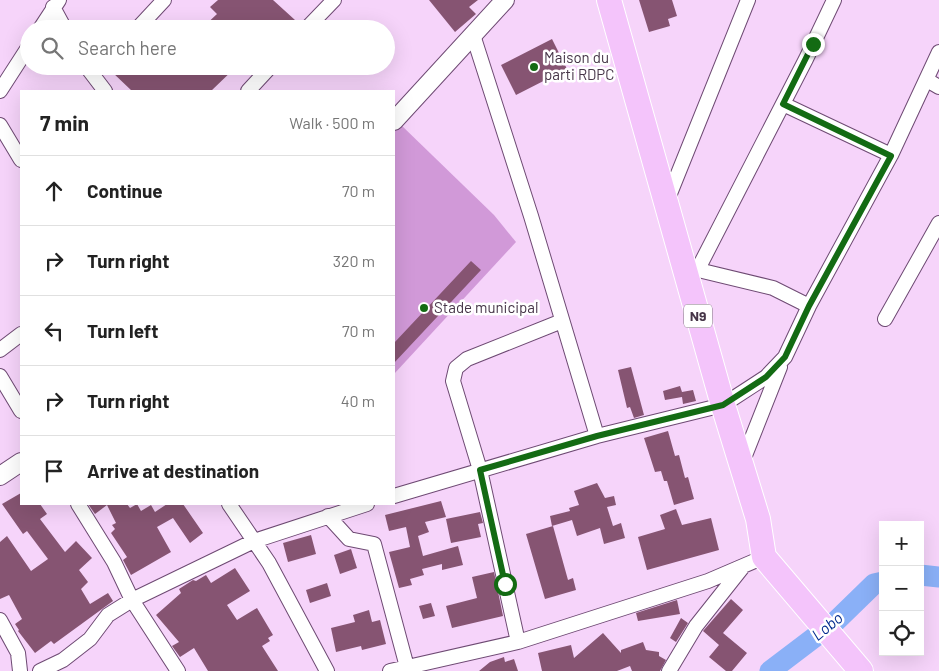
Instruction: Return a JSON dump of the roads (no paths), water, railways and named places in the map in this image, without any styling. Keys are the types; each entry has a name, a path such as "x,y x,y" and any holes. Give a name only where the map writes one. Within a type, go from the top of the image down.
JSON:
{"highway":[{"name":"N9","path":"609,0 666,202 691,268 723,405 758,520 764,557"},
{"path":"764,557 861,671"}],"street":[{"path":"145,20 164,0"},
{"path":"315,20 334,0"},
{"path":"395,120 505,0"},
{"path":"666,202 748,0"},
{"path":"809,306 773,288 691,268 783,104 834,0"},
{"path":"46,20 56,4"},
{"path":"56,4 62,20"},
{"path":"473,35 532,216 597,436"},
{"path":"740,466 769,392 809,306 933,83 939,52"},
{"path":"0,91 20,60"},
{"path":"96,75 104,90"},
{"path":"249,90 263,75"},
{"path":"783,104 891,156"},
{"path":"0,125 20,158"},
{"path":"885,318 939,223"},
{"path":"518,642 480,470 453,381 456,368 467,359 562,321"},
{"path":"0,350 20,335"},
{"path":"395,496 597,436 723,405 766,377 785,357"},
{"path":"0,376 20,409"},
{"path":"0,476 20,463"},
{"path":"79,505 114,562 132,600 178,671"},
{"path":"231,505 269,563 327,671"},
{"path":"40,671 63,660 90,639 108,615 132,600 254,540 364,505"},
{"path":"328,516 349,539 374,544 407,667"},
{"path":"390,671 518,642 700,584 742,568 764,557"},
{"path":"669,671 696,626 742,568"},
{"path":"0,620 18,653 20,671"}],"waterway":[{"name":"Lobo","path":"924,575 939,577"},
{"name":"Lobo","path":"770,671 836,621 874,584 879,583"}],"place":[{"name":"Maison du parti RDPC","path":"534,67"},
{"name":"Stade municipal","path":"424,308"}]}
